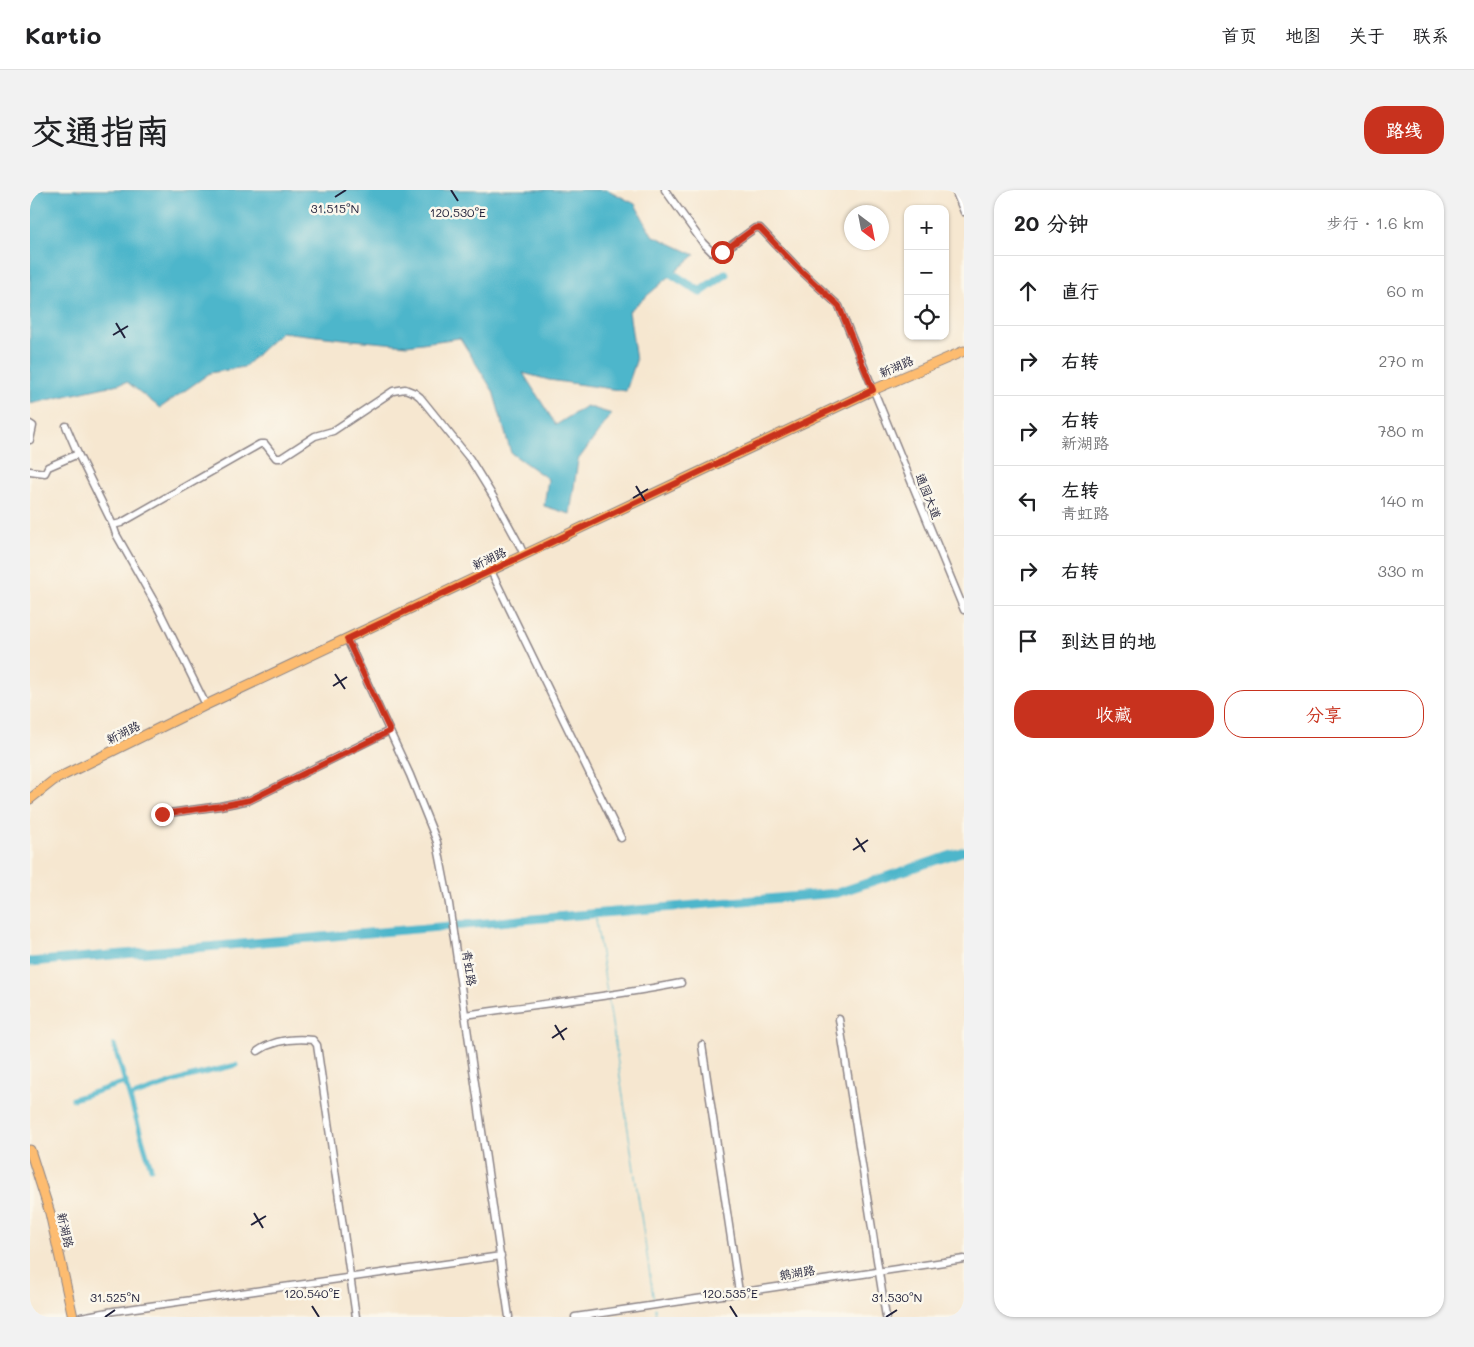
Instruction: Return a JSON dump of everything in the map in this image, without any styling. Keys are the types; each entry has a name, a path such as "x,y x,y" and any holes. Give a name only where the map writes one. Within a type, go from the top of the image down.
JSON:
{"main road":[{"name":"新湖路","path":"30,799 54,780 206,705 873,390 964,351"},
{"name":"新湖路","path":"30,1150 50,1212 73,1317"}],"street":[{"name":"通园大道","path":"665,190 703,243 712,252 722,252 755,228 760,228 797,267 839,306 964,610"},
{"path":"955,190 964,212"},
{"path":"113,525 121,523 260,444 265,444 276,458 280,458 315,436 333,431 393,391 406,389 415,393 420,398 470,459 494,498 524,555"},
{"path":"30,424 33,426 30,440"},
{"path":"66,426 121,542 159,610 206,705"},
{"path":"30,471 45,472 48,467 78,454"},
{"path":"491,571 621,838"},
{"name":"青虹路","path":"347,639 410,775 437,842 450,908 509,1317"},
{"path":"162,814 250,800 390,731"},
{"path":"465,1015 681,984"},
{"path":"838,1019 886,1317"},
{"path":"258,1050 268,1044 284,1040 313,1040 317,1045 356,1317"},
{"path":"702,1045 739,1292"},
{"path":"80,1317 500,1256"},
{"name":"鹅湖路","path":"575,1317 964,1259"}],"water":[{"path":"30,190 608,190 635,204 652,235 695,255 629,311 636,361 626,391 549,380 523,373 556,425 586,406 612,414 578,460 570,514 544,506 548,479 511,453 493,391 460,338 407,345 281,332 244,367 210,373 160,408 127,382 30,404"}],"waterway":[{"path":"663,268 700,292 725,274"},
{"path":"30,962 837,893 964,851"},
{"path":"595,914 607,993"},
{"path":"608,997 654,1302"},
{"path":"114,1045 151,1168"},
{"path":"130,1097 188,1077 236,1065"},
{"path":"73,1099 126,1082"},
{"path":"655,1308 656,1317"}],"route":[{"path":"162,814 250,800 390,731 347,639 873,390 839,306 797,267 760,228 755,228 722,252"}]}
